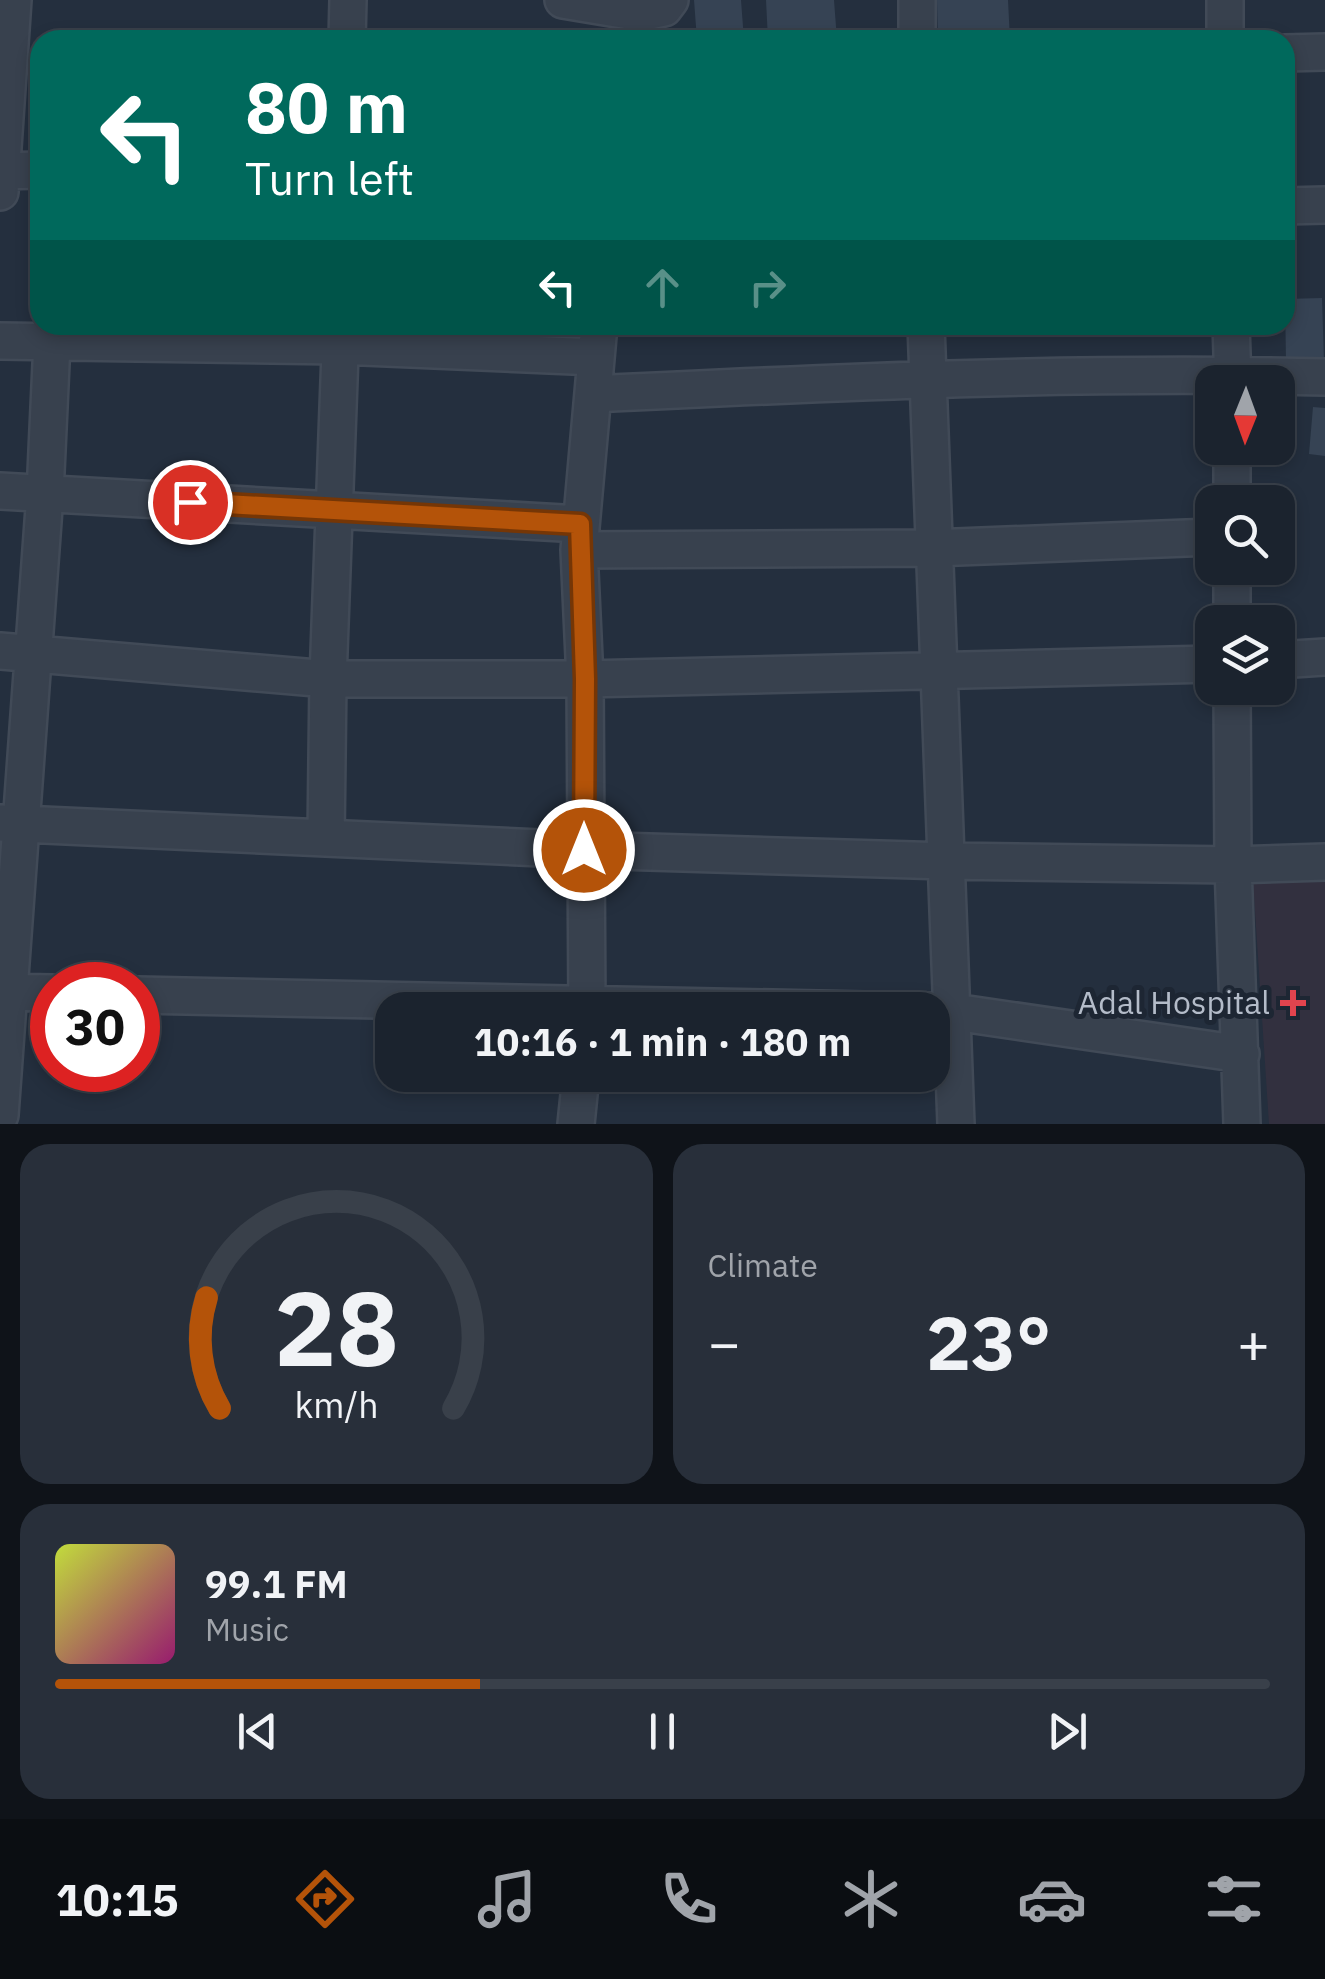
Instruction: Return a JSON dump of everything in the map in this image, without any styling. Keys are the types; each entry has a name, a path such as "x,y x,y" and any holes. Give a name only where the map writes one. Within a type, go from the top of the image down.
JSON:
{"street":[{"path":"0,192 16,81 13,0"},
{"path":"347,30 348,0"},
{"path":"563,0 649,18"},
{"path":"917,0 917,30"},
{"path":"1225,0 1225,30"},
{"path":"1295,53 1325,52"},
{"path":"0,171 30,170"},
{"path":"1295,206 1325,206"},
{"path":"926,335 947,861 944,992"},
{"path":"1231,335 1233,365"},
{"path":"326,838 341,336"},
{"path":"0,342 341,336 598,341 579,537 585,679 588,992"},
{"path":"0,1114 16,653 45,494 52,342"},
{"path":"1295,377 1325,377"},
{"path":"594,394 927,378 1195,378"},
{"path":"0,491 334,510 579,537 932,548 1195,538"},
{"path":"16,653 328,679 585,679 1195,664"},
{"path":"1295,659 1325,657"},
{"path":"1232,705 1242,1124"},
{"path":"11,824 584,850 947,861 1234,865 1325,862"},
{"path":"4,992 30,993"},
{"path":"160,996 375,1002"},
{"path":"950,1012 1241,1054"},
{"path":"950,1072 956,1124"},
{"path":"576,1124 579,1092"}],"shaded area":[{"name":"Adal Hospital","path":"1325,879 1325,1124 1269,1124 1253,881"}],"building":[{"path":"694,0 741,0 743,30 696,30"},
{"path":"766,0 834,0 836,30 768,30"},
{"path":"937,0 1008,0 1010,30 938,30"},
{"path":"1322,298 1324,361 1286,362 1286,335 1295,335 1295,299"},
{"path":"1313,407 1325,408 1325,456 1309,454"}],"place":[{"name":"Adal Hospital","path":"1293,1003"}],"route":[{"path":"190,502 580,524 585,679 584,850"}]}
